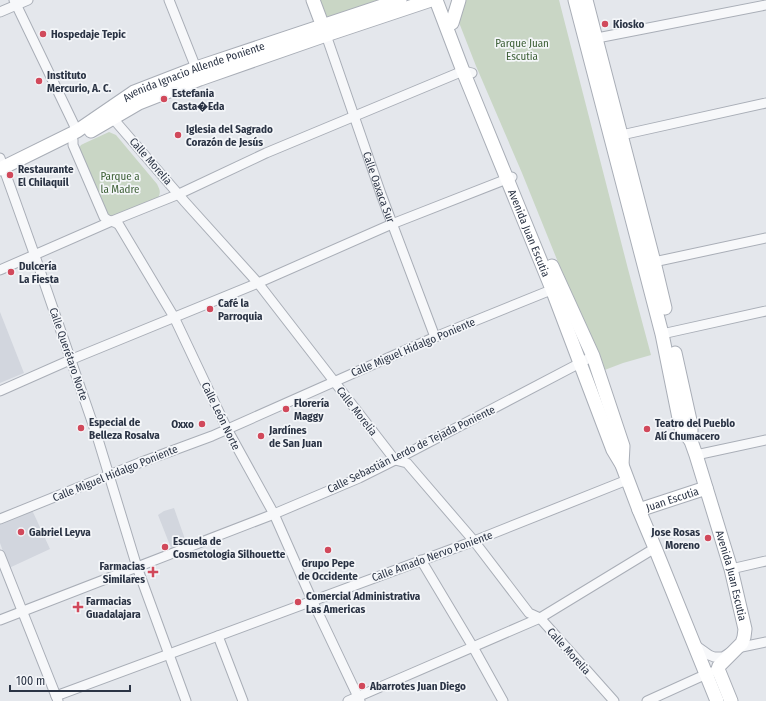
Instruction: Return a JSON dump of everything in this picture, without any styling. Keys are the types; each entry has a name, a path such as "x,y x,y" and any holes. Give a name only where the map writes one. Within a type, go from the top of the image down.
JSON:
{"main road":[{"name":"Calle Oaxaca Sur","path":"313,0 324,30"},
{"name":"Avenida Ignacio Allende Poniente","path":"1,165 75,136 110,114 198,74 324,30 400,0"},
{"name":"Avenida Ignacio Allende Poniente","path":"324,30 440,0"},
{"name":"Avenida Juan Escutia","path":"440,0 452,23 468,72"},
{"name":"Avenida Juan Escutia","path":"440,0 510,178 557,288 593,356 623,446 622,465"},
{"path":"452,23 459,0"},
{"name":"Avenida Juan Escutia","path":"575,0 591,39"},
{"name":"Avenida Juan Escutia","path":"586,0 591,39 666,333 681,428 691,441 696,456 731,569 745,629 742,643 712,672"},
{"name":"Avenida Juan Escutia","path":"557,288 580,363 613,450 622,465 694,644 731,701"},
{"name":"Juan Escutia","path":"639,510 706,488"},
{"name":"Avenida Juan Escutia","path":"712,672 717,701"}],"street":[{"path":"0,12 15,3 28,0"},
{"path":"169,0 198,74"},
{"name":"Calle León Norte","path":"15,3 75,136 73,145 104,217 119,225 174,317 227,429 274,514 312,600 359,699"},
{"path":"591,39 766,5"},
{"name":"Calle Oaxaca Sur","path":"324,30 381,194 435,337"},
{"path":"0,270 35,256 112,221 179,194 266,153 354,116 468,72"},
{"path":"616,136 766,103"},
{"name":"Calle Morelia","path":"110,114 258,283 395,460 407,463 474,541 529,613 540,618 614,701"},
{"name":"Calle Querétaro Norte","path":"1,165 35,256 97,436 138,567 186,701"},
{"path":"0,391 70,360 258,283 392,224 510,178"},
{"path":"649,263 766,238"},
{"name":"Calle Miguel Hidalgo Poniente","path":"0,519 173,449 212,436 435,337 557,288"},
{"path":"666,333 766,311"},
{"name":"Calle Sebastián Lerdo de Tejada Poniente","path":"0,620 274,514 359,478 593,356"},
{"path":"696,456 766,440"},
{"name":"Calle Amado Nervo Poniente","path":"57,698 312,600 474,541 627,480"},
{"path":"348,701 359,699 472,647 540,618 655,548"},
{"path":"0,555 57,698"},
{"path":"421,560 503,701"},
{"path":"731,569 766,561"},
{"path":"218,636 242,701"},
{"path":"694,644 709,655 714,657 723,657 737,648 766,642"},
{"path":"647,701 712,672"}],"shaded area":[{"path":"0,312 24,373 0,383"},
{"path":"174,508 186,542 171,548 158,515 164,511"},
{"name":"Gabriel Leyva","path":"32,510 50,549 9,568 0,543 0,524"}],"green space":[{"path":"317,0 388,0 324,21"},
{"name":"Parque Juan Escutia","path":"467,0 559,0 651,355 602,371 458,20 463,2"},
{"name":"Parque a la Madre","path":"109,132 116,135 157,184 160,193 158,198 115,216 107,217 79,148 81,145"}],"place":[{"name":"Kiosko","path":"605,24"},
{"name":"Hospedaje Tepic","path":"43,34"},
{"name":"Instituto Mercurio, A. C.","path":"39,81"},
{"name":"Estefania Casta�Eda","path":"164,99"},
{"name":"Iglesia del Sagrado Corazón de Jesús","path":"178,135"},
{"name":"Restaurante El Chilaquil","path":"10,175"},
{"name":"Dulcería La Fiesta","path":"11,272"},
{"name":"Café la Parroquia","path":"210,309"},
{"name":"Florería Maggy","path":"286,409"},
{"name":"Oxxo","path":"202,424"},
{"name":"Especial de Belleza Rosalva","path":"81,428"},
{"name":"Teatro del Pueblo Alí Chumacero","path":"647,429"},
{"name":"Jardínes de San Juan","path":"261,436"},
{"name":"Gabriel Leyva","path":"21,532"},
{"name":"Jose Rosas Moreno","path":"708,538"},
{"name":"Escuela de Cosmetologia Silhouette","path":"165,547"},
{"name":"Grupo Pepe de Occidente","path":"328,550"},
{"name":"Farmacias Similares","path":"153,572"},
{"name":"Comercial Administrativa Las Americas","path":"298,602"},
{"name":"Farmacias Guadalajara","path":"78,607"},
{"name":"Abarrotes Juan Diego","path":"362,686"}]}
